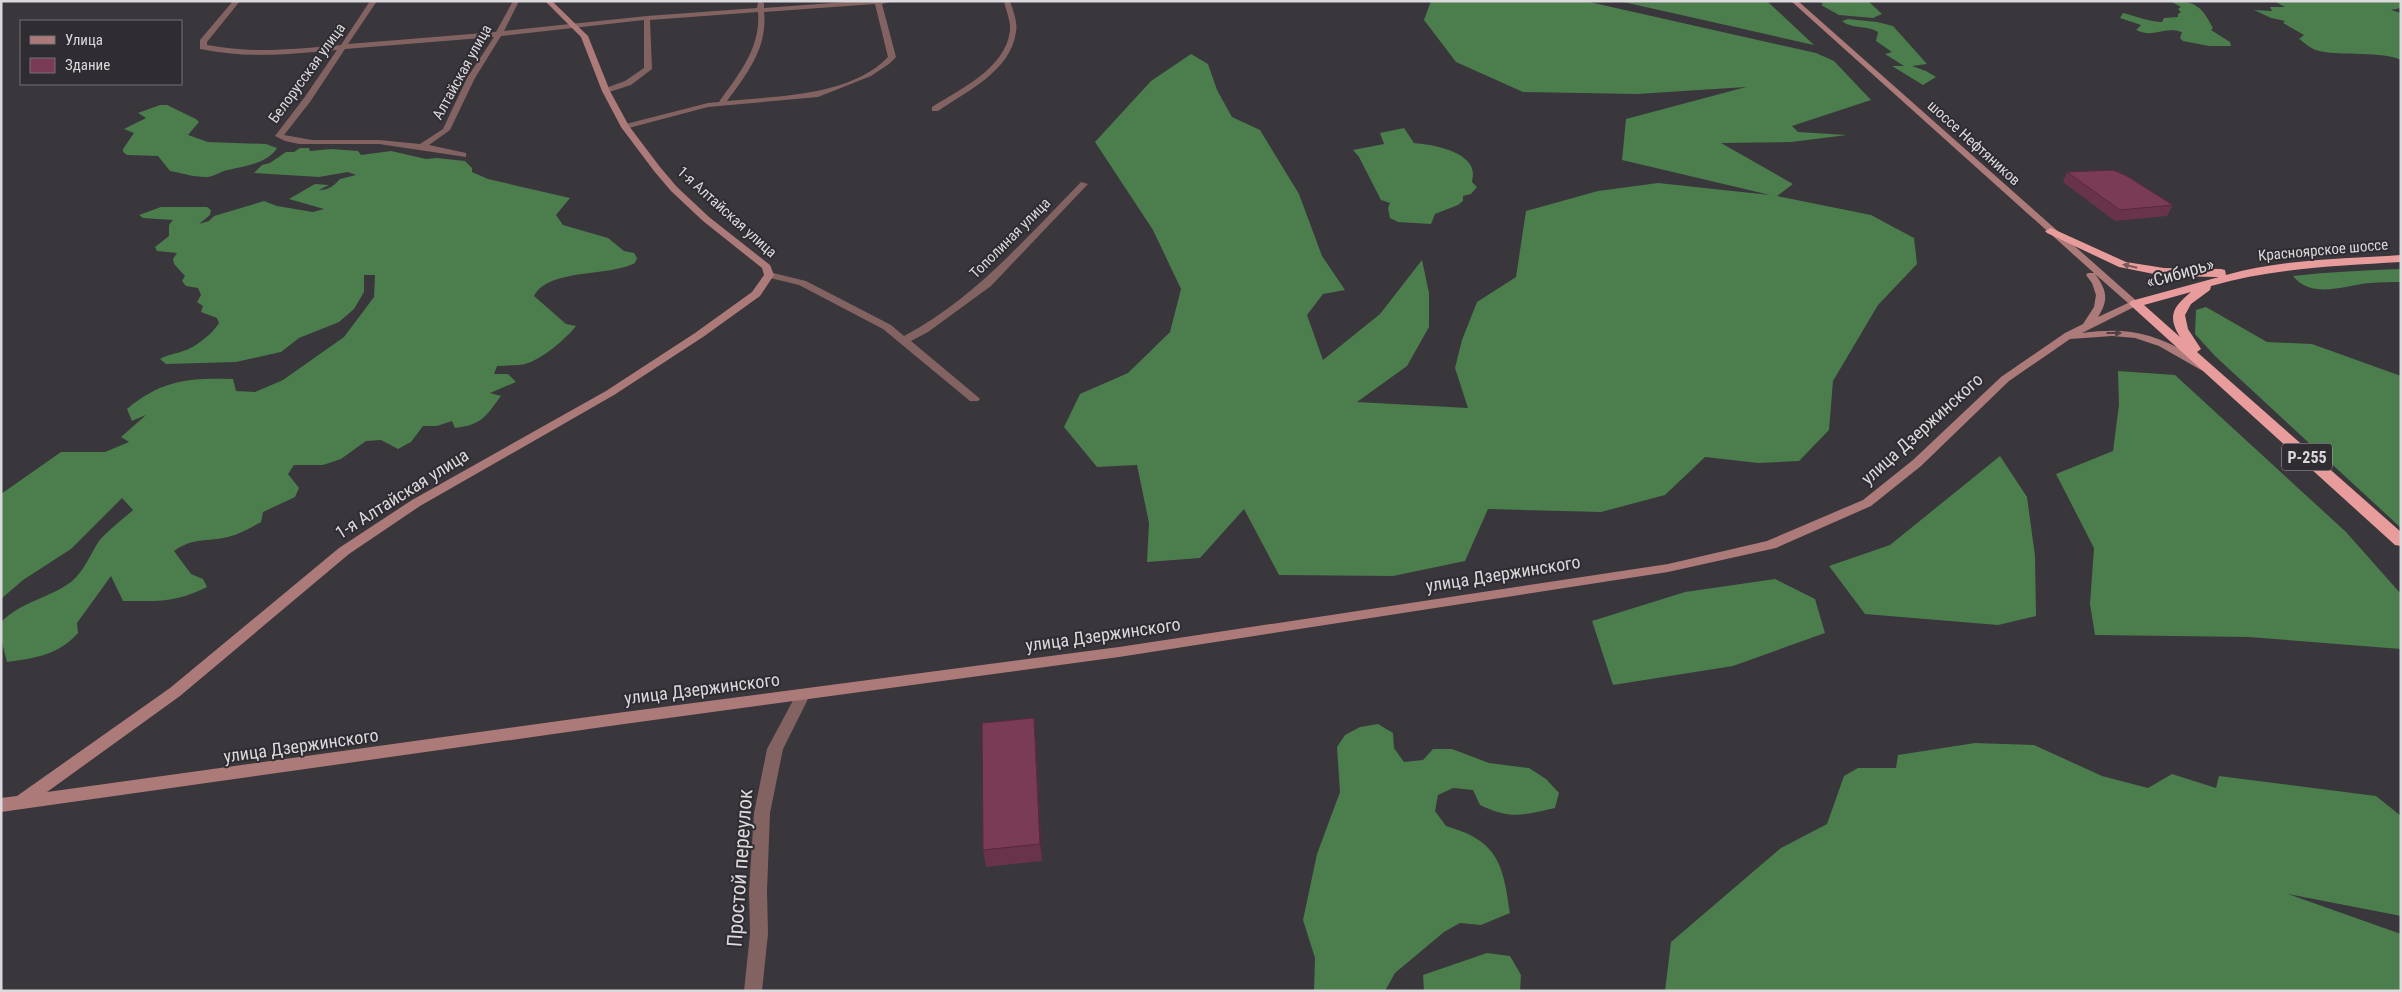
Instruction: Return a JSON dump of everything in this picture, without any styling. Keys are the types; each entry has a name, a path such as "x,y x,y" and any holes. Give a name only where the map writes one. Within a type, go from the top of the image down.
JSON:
{"highway":[{"path":"2051,231 2105,258 2143,269 2186,274 2248,272"},
{"name":"Красноярское шоссе","path":"2248,272 2300,265 2401,258"},
{"name":"«Сибирь»","path":"2135,304 2248,272"},
{"path":"2212,372 2186,339 2177,318 2184,304 2216,280"},
{"name":"«Сибирь»","path":"2135,304 2212,372"},
{"name":"Р-255","path":"2212,372 2401,541"}],"main road":[{"name":"1-я Алтайская улица","path":"21,803 175,692 331,562 374,530 432,494 610,393 756,294 768,275 767,268 762,262 706,219 674,189 625,126 606,91 588,42 548,1"},
{"name":"шоссе Нефтяников","path":"1794,1 2065,244 2135,304"},
{"path":"2065,244 2101,287 2103,297 2087,327"},
{"name":"улица Дзержинского","path":"1,805 1119,652 1668,568 1772,545 1867,503 1917,463 2005,379 2066,338 2135,304"},
{"path":"2066,338 2113,333 2135,334 2163,344 2212,372"}],"street":[{"path":"237,1 202,45 208,49 259,54 499,34 647,18 890,1"},
{"name":"Белорусская улица","path":"374,1 344,47 279,136 296,142 365,141 423,146"},
{"name":"Алтайская улица","path":"423,146 446,130 471,78 499,34 516,1"},
{"path":"721,104 742,75 757,48 762,30 761,1"},
{"path":"935,109 992,68 1008,47 1013,32 1007,1"},
{"path":"625,126 686,110 721,104 769,102 823,94 874,70 888,61 892,54 878,2"},
{"path":"606,91 634,80 648,69 647,18"},
{"path":"423,146 463,155"},
{"name":"Тополиная улица","path":"903,340 924,330 987,284 1084,184"},
{"name":"1-я Алтайская улица","path":"768,275 802,283 886,327 974,399"},
{"name":"Простой переулок","path":"753,991 759,934 758,891 762,813 775,750 803,695"}],"green space":[{"path":"1431,1 1585,1 1816,53 1834,61 1871,100 1792,126 1798,132 1847,135 1791,142 1721,143 1793,184 1777,196 1871,215 1914,238 1917,264 1878,305 1833,381 1829,430 1799,461 1758,463 1705,457 1665,495 1601,512 1488,509 1465,561 1393,576 1279,575 1244,509 1200,558 1147,562 1149,523 1137,465 1097,467 1064,427 1080,394 1128,373 1170,332 1181,289 1153,230 1095,142 1151,81 1191,54 1208,64 1217,90 1232,117 1260,130 1299,194 1322,256 1345,290 1323,294 1307,315 1323,360 1380,314 1422,260 1429,293 1429,327 1407,366 1357,402 1468,408 1455,368 1462,340 1477,302 1516,277 1526,211 1598,191 1658,183 1770,195 1622,160 1626,119 1746,87 1637,94 1523,92 1456,62 1424,20"},
{"path":"1619,1 1767,1 1814,45"},
{"path":"1819,1 1868,1 1882,14 1873,18 1839,15 1821,5 1823,4"},
{"path":"2170,1 2191,3 2201,9 2213,28 2211,30 2230,42 2231,46 2209,46 2183,41 2180,38 2182,32 2169,30 2153,33 2143,32 2136,30 2141,25 2120,18 2123,13 2157,22 2162,22 2164,18 2178,17 2178,14 2181,12 2178,9 2181,7"},
{"path":"2274,1 2401,1 2401,8 2391,10 2401,13 2401,60 2393,57 2328,52 2314,49 2299,39 2304,35 2283,23 2285,21 2271,18 2254,10 2272,11 2270,7 2285,7"},
{"path":"1848,19 1893,26 1927,64 1912,66 1936,77 1923,85 1892,66 1904,66 1885,54 1892,52 1876,41 1878,32 1842,21"},
{"path":"160,105 167,105 199,122 188,135 208,142 266,144 277,148 261,161 208,177 170,171 158,156 127,155 123,152 123,149 134,133 124,129 146,118 138,113"},
{"path":"1404,128 1414,143 1455,152 1463,157 1470,164 1473,172 1472,182 1477,187 1471,194 1463,196 1463,201 1458,205 1435,214 1431,224 1398,222 1390,218 1388,208 1390,203 1381,200 1359,157 1353,150 1384,144 1380,133"},
{"path":"300,148 309,148 310,151 331,149 358,151 361,155 391,151 426,159 437,158 465,161 472,168 472,172 488,179 570,198 556,215 563,225 608,238 624,251 634,253 637,258 635,263 624,267 566,277 552,281 542,287 534,296 566,324 576,326 553,348 531,362 522,365 497,366 494,374 508,374 516,382 490,393 501,396 487,414 477,422 455,428 452,421 437,426 423,426 411,442 398,449 381,440 366,441 341,459 323,465 294,465 288,474 299,488 295,497 263,512 261,522 232,536 194,542 174,551 191,574 203,579 207,587 185,596 166,600 123,601 111,576 77,623 78,633 63,646 46,654 7,662 1,639 1,622 17,610 54,592 76,578 99,541 133,510 122,498 71,549 23,580 1,599 1,494 61,452 105,452 129,442 121,437 146,415 132,421 127,409 140,399 164,386 189,380 233,379 236,391 255,392 283,380 344,337 374,297 375,275 364,275 364,292 354,309 339,322 299,338 281,352 236,362 166,364 160,359 195,346 209,335 219,323 217,318 201,312 203,306 197,302 201,295 198,288 186,286 182,281 185,276 174,264 173,259 177,253 157,251 155,247 169,236 169,225 173,220 143,218 139,215 161,207 207,207 211,210 210,215 199,224 209,221 214,216 264,201 277,206 313,212 324,209 289,199 315,184 329,185 319,190 325,190 340,179 356,175 348,172 319,177 254,173 262,165 270,163 286,152 294,152"},
{"path":"2401,269 2401,282 2370,283 2329,289 2310,288 2293,276 2347,271"},
{"path":"2206,307 2267,342 2312,344 2401,376 2401,528 2215,356 2195,334 2196,310"},
{"path":"2118,371 2175,375 2346,532 2401,594 2401,649 2249,637 2095,635 2090,604 2094,548 2056,474 2113,451 2119,405"},
{"path":"2000,456 2027,497 2035,556 2036,616 1998,625 1865,614 1829,566 1890,545"},
{"path":"1775,579 1815,599 1825,633 1733,666 1613,685 1592,621 1685,592"},
{"path":"1378,724 1393,733 1394,748 1404,762 1423,760 1433,749 1452,749 1489,763 1529,768 1546,779 1559,793 1555,808 1517,815 1500,813 1480,805 1473,790 1453,788 1438,795 1435,811 1446,826 1477,839 1495,856 1504,880 1510,913 1481,925 1460,923 1444,932 1395,973 1385,991 1314,991 1315,958 1303,920 1317,854 1340,792 1337,747 1345,735 1360,727"},
{"path":"1975,743 2034,745 2102,776 2148,788 2172,774 2216,788 2219,776 2376,796 2401,816 2401,916 2288,894 2401,934 2401,991 1665,991 1671,942 1781,848 1827,824 1844,776 1858,768 1896,768 1898,755"},
{"path":"1487,953 1510,956 1521,975 1520,991 1424,991 1423,975"}],"building":[{"path":"2113,170 2127,176 2173,205 2120,210 2067,172"},
{"path":"1034,718 1040,844 983,850 982,723"}]}
